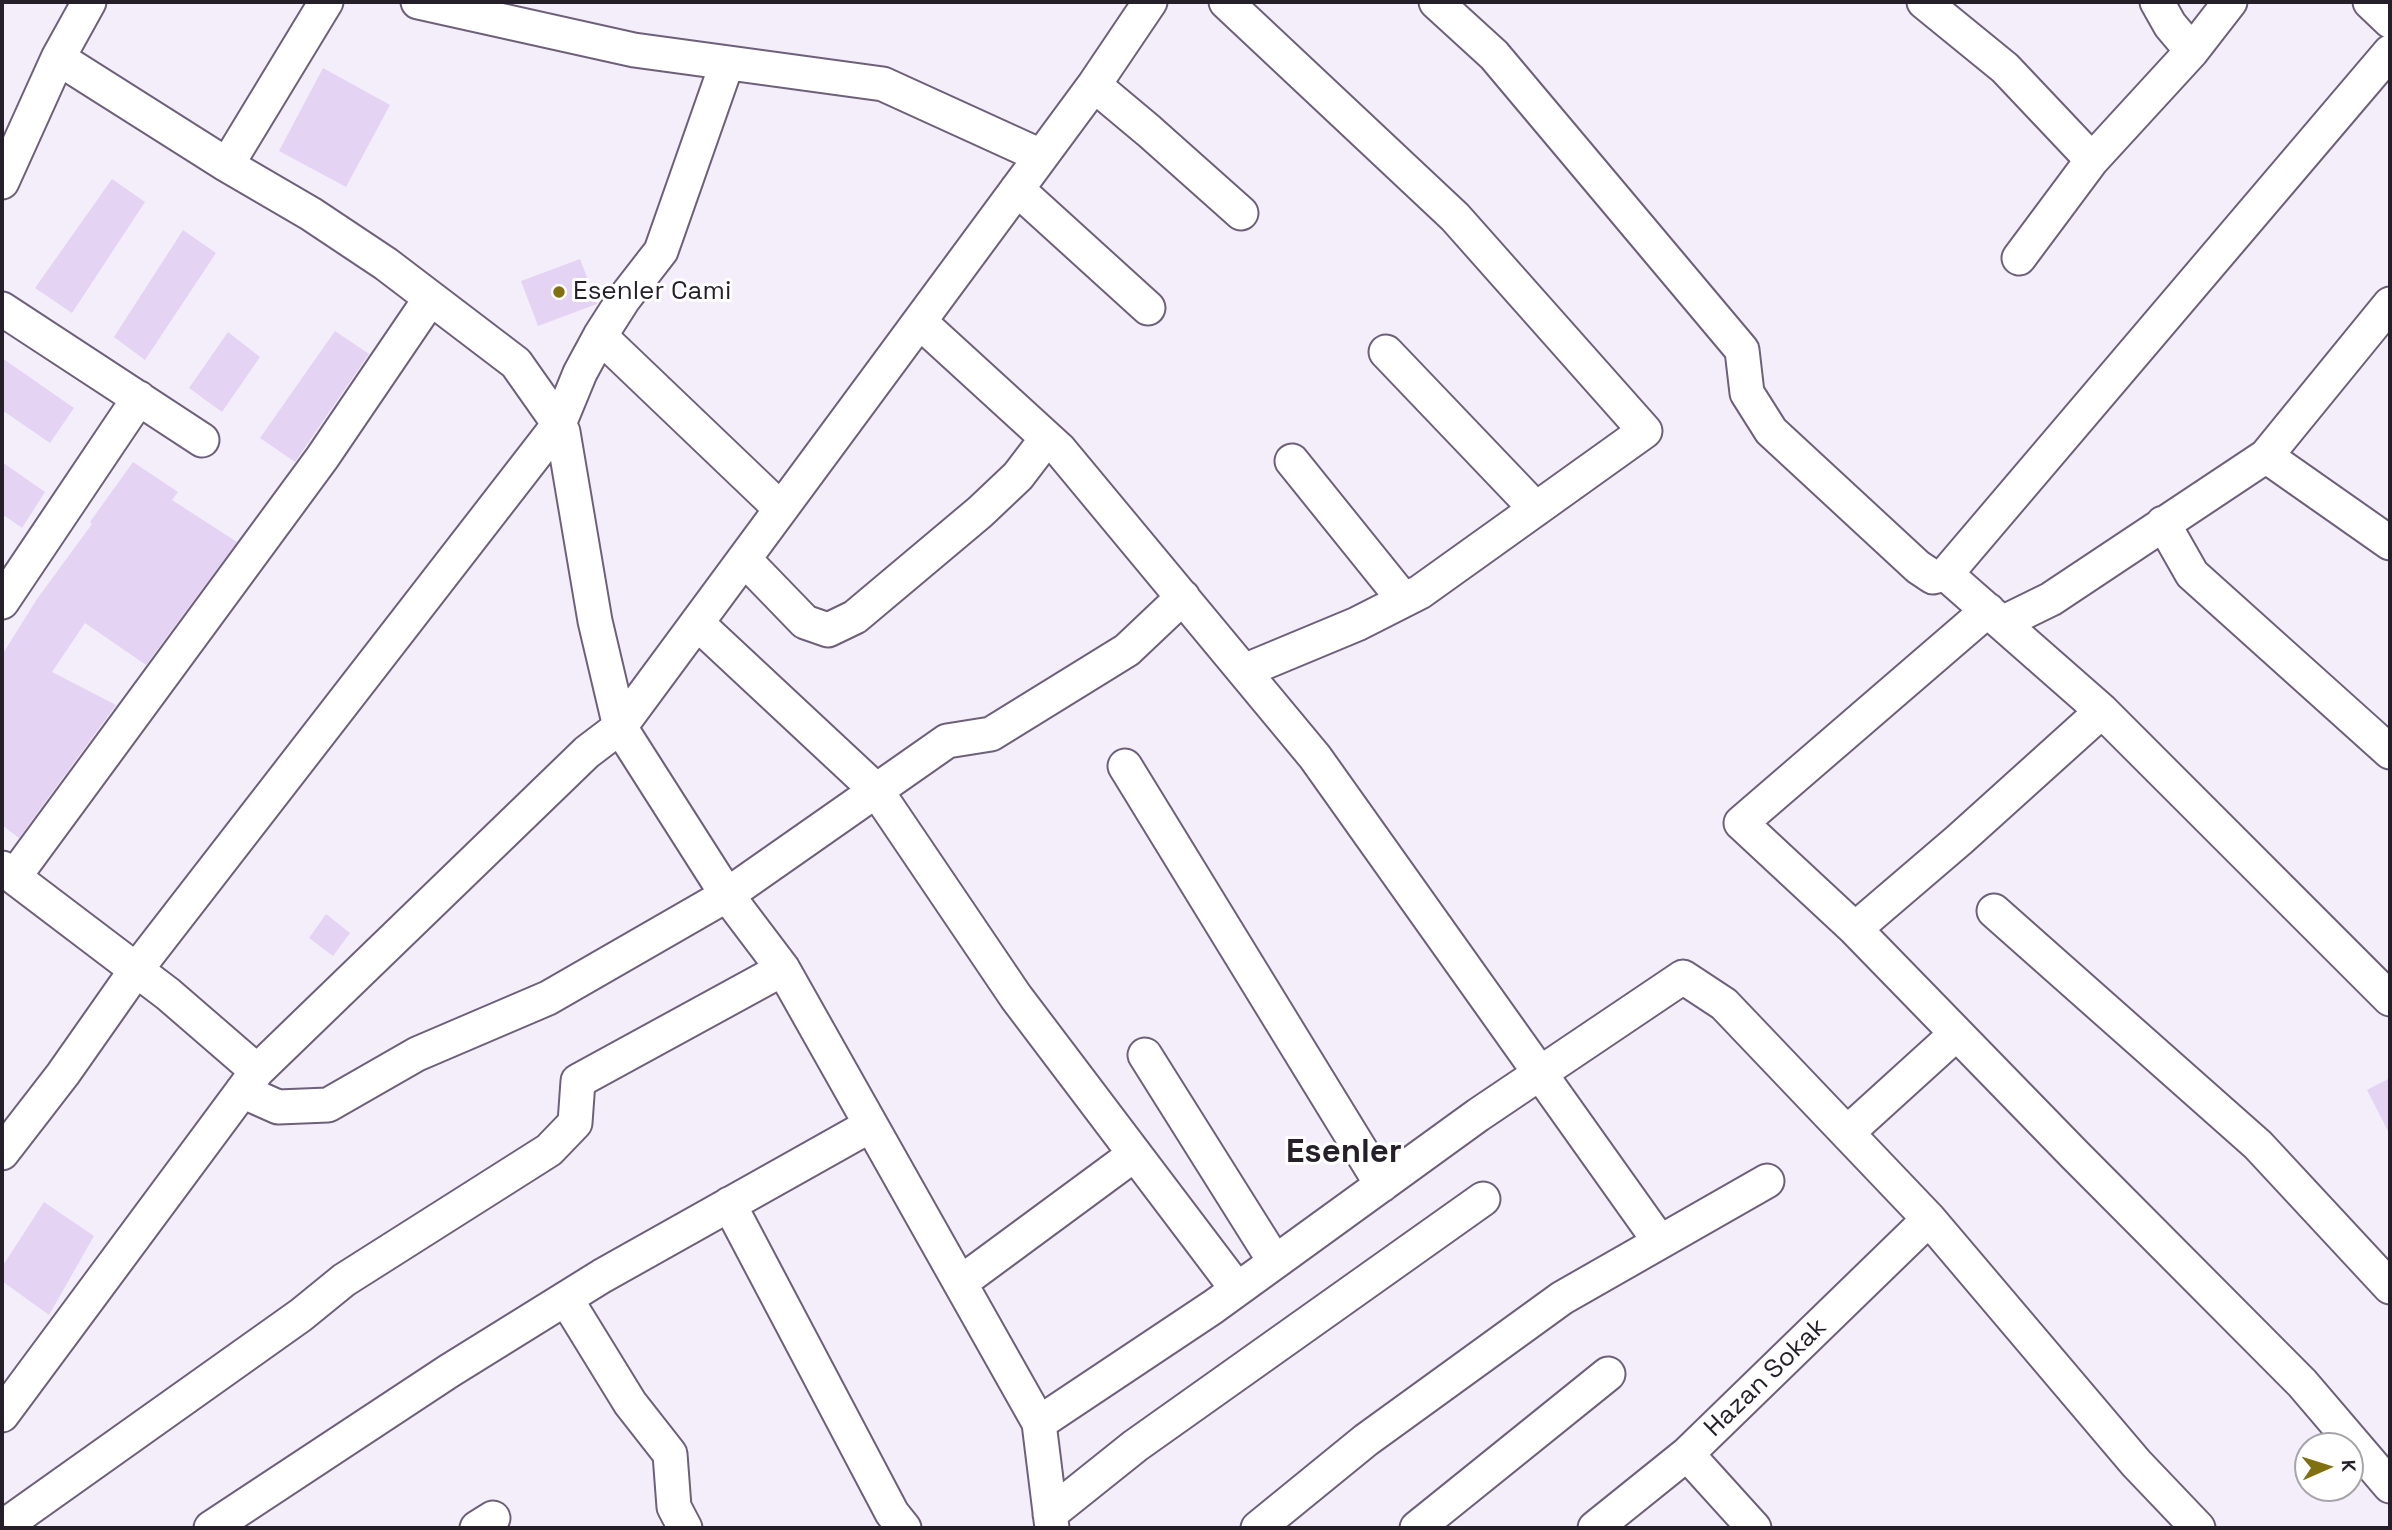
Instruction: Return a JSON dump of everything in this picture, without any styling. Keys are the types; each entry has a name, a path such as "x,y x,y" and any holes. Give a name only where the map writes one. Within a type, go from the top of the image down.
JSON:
{"street":[{"path":"2,182 58,58 89,2"},
{"path":"227,164 326,2"},
{"path":"418,2 634,50 883,84 1041,156"},
{"path":"2,1415 249,1081 587,752 620,727 1094,85 1150,2"},
{"path":"1226,2 1455,217 1645,431 1420,592 1357,624 1244,670"},
{"path":"1436,2 1494,55 1742,350 1747,393 1771,431 1918,567 1933,577 1946,574 2390,52"},
{"path":"1924,2 2005,68 2092,160"},
{"path":"2157,2 2170,24 2192,51"},
{"path":"2019,258 2092,160 2192,51 2230,2"},
{"path":"2370,2 2390,20"},
{"path":"58,58 311,214 386,264 516,363 559,424 564,432 595,621 620,727 727,895 783,969 1039,1423 1051,1521"},
{"path":"2,1153 63,1074 136,970 559,424 580,373 600,337 623,300 660,251 727,63"},
{"path":"1094,85 1241,213"},
{"path":"1017,189 1148,308"},
{"path":"430,299 322,458 8,873 167,993 249,1081 278,1107 328,1105 416,1054 548,998 727,895 947,741 991,734 1127,650 1184,597"},
{"path":"2390,304 2266,456 2051,599 1995,617 1741,823 1854,929 2302,1383 2390,1486"},
{"path":"2,309 202,440"},
{"path":"920,322 1060,450 1315,757 1660,1242"},
{"path":"600,337 781,509"},
{"path":"1386,352 1536,509"},
{"path":"2,603 139,398"},
{"path":"744,559 805,622 828,630 855,617 980,512 1018,476 1047,438"},
{"path":"2266,456 2390,543"},
{"path":"1292,461 1404,600"},
{"path":"2163,523 2192,574 2390,752"},
{"path":"1946,574 2102,712 2390,999"},
{"path":"697,623 876,790 1016,997 1237,1289"},
{"path":"1854,929 1959,840 2102,712"},
{"path":"1125,766 1382,1185"},
{"path":"1994,911 2258,1145 2390,1287"},
{"path":"5,1516 301,1315 344,1280 549,1150 575,1123 578,1082 783,969"},
{"path":"1039,1423 1237,1289 1541,1072 1684,976 1724,1004 1928,1219 2136,1463 2198,1528"},
{"path":"1847,1133 1956,1034"},
{"path":"1145,1055 1275,1262"},
{"path":"211,1528 565,1298 871,1125"},
{"path":"960,1283 1135,1154"},
{"path":"1258,1528 1366,1440 1562,1298 1767,1181"},
{"path":"1051,1521 1135,1446 1483,1199"},
{"path":"729,1204 892,1513 904,1528"},
{"name":"Hazan Sokak","path":"1598,1527 1687,1454 1928,1219"},
{"path":"565,1298 630,1402 670,1454 674,1507 685,1528"},
{"path":"1417,1528 1608,1374"},
{"path":"1687,1454 1754,1528"}],"building":[{"path":"323,68 390,105 346,187 279,151"},
{"path":"112,179 145,202 72,313 35,288"},
{"path":"183,230 216,253 145,360 114,337"},
{"name":"Esenler Cami","path":"580,259 597,304 538,326 521,281"},
{"path":"335,331 369,354 295,462 260,438"},
{"path":"228,332 260,357 222,412 189,388"},
{"path":"2,358 74,408 50,443 2,410"},
{"path":"2,462 45,492 22,528 2,514"},
{"path":"133,462 178,492 172,500 237,542 146,665 85,623 52,672 116,705 19,838 2,825 2,655 37,599"},
{"path":"326,914 350,933 333,956 309,938"},
{"path":"2390,1078 2390,1135 2367,1090"},
{"path":"44,1202 94,1236 49,1315 2,1281 2,1267"}],"place":[{"name":"Esenler Cami","path":"559,292"}],"district":[{"name":"Esenler","path":"1344,1153"}]}
